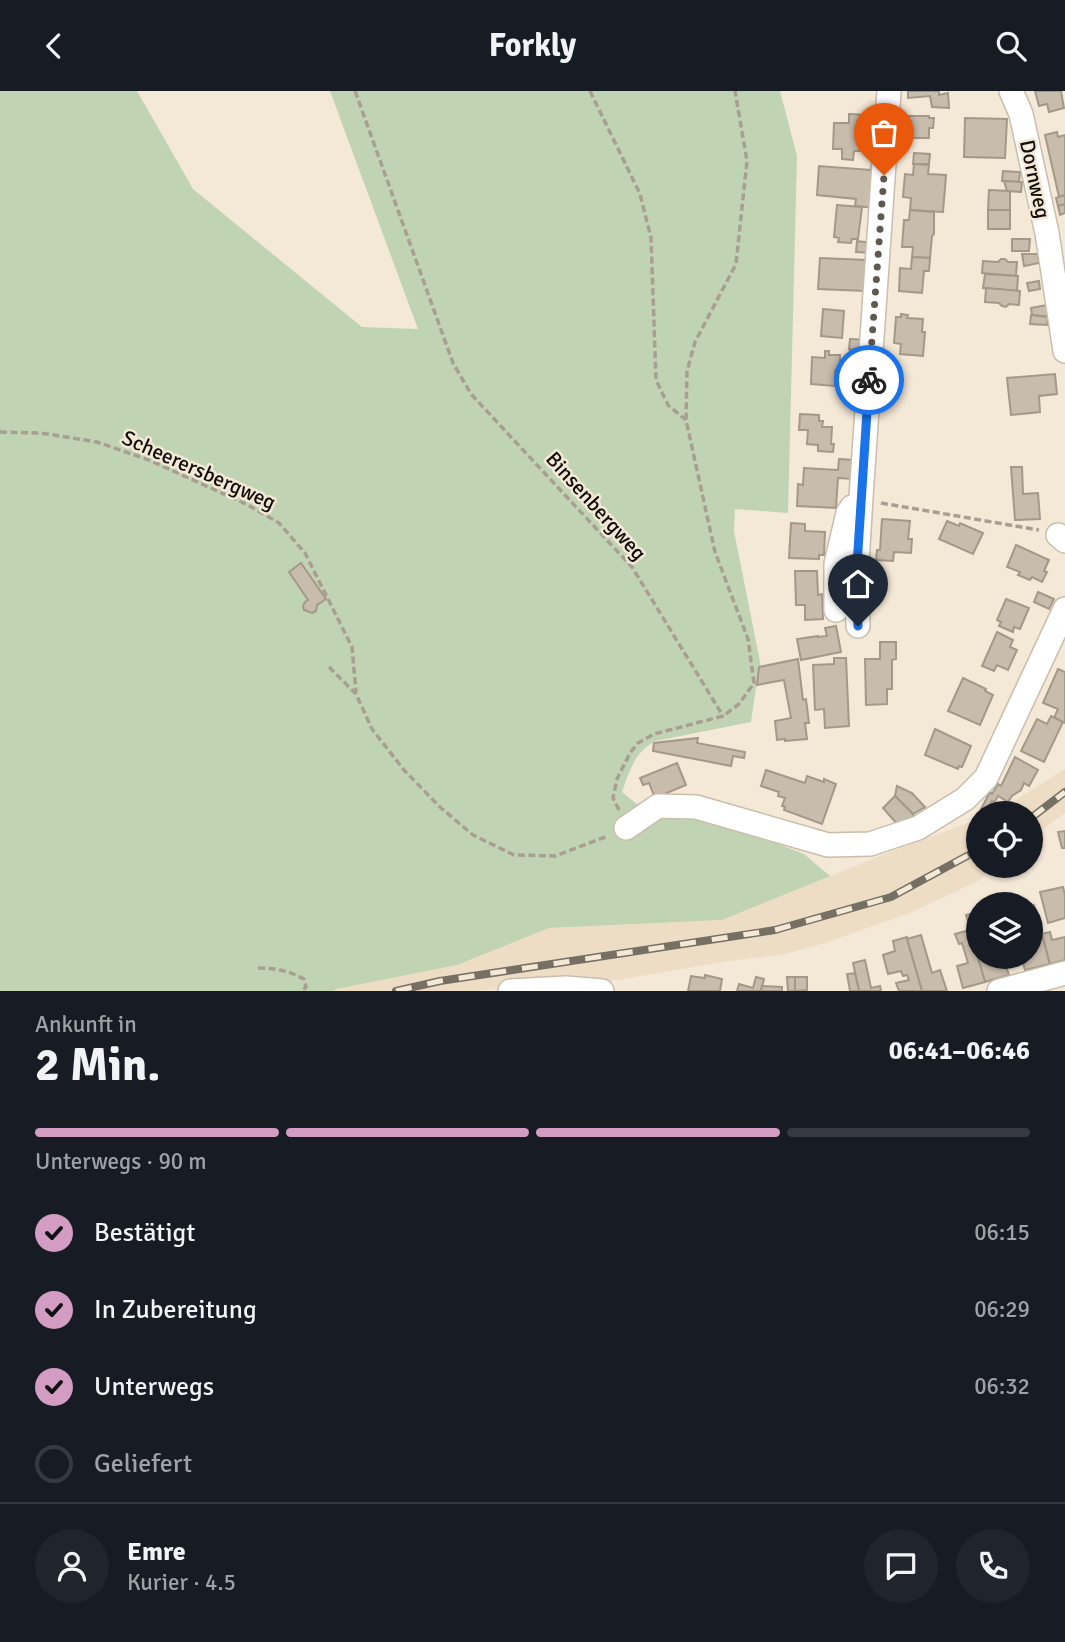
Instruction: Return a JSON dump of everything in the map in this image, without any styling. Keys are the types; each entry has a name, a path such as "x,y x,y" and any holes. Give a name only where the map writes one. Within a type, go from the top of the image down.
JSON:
{"street":[{"path":"858,626 856,581 889,91"},
{"name":"Dornweg","path":"1011,91 1021,114 1047,233 1065,351"},
{"path":"836,610 836,564 848,513 861,497"},
{"path":"626,828 658,806 696,807 828,845 870,844 918,828 965,799 986,778 1065,609"},
{"path":"999,991 1065,973"},
{"path":"510,991 566,988 603,991"}],"path":[{"name":"Binsenbergweg","path":"355,91 453,363 471,394 632,567 723,716"},
{"path":"590,91 640,194 651,238 656,380 668,405 686,420"},
{"path":"329,667 356,694 372,729 404,770 473,835 514,855 555,856 626,828 613,798 617,779 638,743 654,734 723,716 738,704 754,684 748,639 715,552 686,420 687,371 695,342 736,264 747,161 735,91"},
{"name":"Scheerersbergweg","path":"0,432 41,433 97,442 149,460 246,504 279,523 305,553 352,647 356,694"},
{"path":"887,505 1024,527 1062,538"},
{"path":"258,968 276,968 304,979 306,987 302,991"}],"shaded area":[{"path":"1065,769 1065,813 1043,829 1043,801 1014,801"},
{"path":"966,824 966,878 982,878 910,913 785,954 617,980 519,985 477,991 332,991 457,965 549,928 722,920"}],"green space":[{"path":"0,91 137,91 193,189 362,327 418,329 330,91 780,91 797,156 788,513 735,509 734,531 761,667 751,722 655,741 637,757 622,792 643,809 691,810 804,854 830,876 722,920 549,928 457,965 332,991 0,991"}],"building":[{"path":"908,91 939,91 939,95 948,93 949,108 932,107 930,96 908,98"},
{"path":"1035,91 1061,91 1064,108 1049,112 1047,104 1039,106"},
{"path":"849,114 867,115 866,151 854,151 853,160 842,159 842,149 833,149 834,123 849,123"},
{"path":"906,116 934,118 933,128 929,128 929,138 906,138"},
{"path":"965,118 1007,119 1005,158 964,157"},
{"path":"1057,132 1058,137 1065,135 1065,195 1059,197 1045,135"},
{"path":"914,153 930,154 929,164 913,164"},
{"path":"872,162 879,163 876,208 855,206 856,199 817,195 819,166 871,170"},
{"path":"914,164 929,165 928,174 946,175 943,212 910,210 911,198 903,197 905,174 913,175"},
{"path":"1003,171 1020,172 1019,182 1002,181"},
{"path":"1004,181 1022,182 1021,192 1007,191"},
{"path":"989,190 1010,191 1010,210 988,210"},
{"path":"1065,195 1065,204 1058,206 1056,198"},
{"path":"1065,204 1065,213 1060,215 1058,206"},
{"path":"837,205 862,207 858,239 852,239 851,243 838,242 839,238 834,237"},
{"path":"910,210 934,212 930,258 912,257 913,247 902,247 904,220 909,220"},
{"path":"988,210 1010,210 1010,229 988,229"},
{"path":"1012,239 1030,239 1029,251 1012,251"},
{"path":"857,241 872,243 872,253 856,252"},
{"path":"1022,254 1038,254 1039,263 1024,266"},
{"path":"912,257 930,258 929,271 924,271 922,293 899,291 900,268 911,269"},
{"path":"820,258 867,260 866,291 818,289"},
{"path":"1001,259 1017,262 1016,276 982,273 983,261 998,262"},
{"path":"985,274 1018,276 1017,291 983,288"},
{"path":"1039,281 1040,289 1029,291 1027,283"},
{"path":"986,288 1020,291 1019,305 1009,304 1006,307 999,303 985,302"},
{"path":"1047,305 1049,317 1032,315 1031,308"},
{"path":"823,309 844,311 842,338 821,336"},
{"path":"901,314 908,315 907,318 923,319 923,356 900,354 901,344 894,343 896,317 901,317"},
{"path":"1031,315 1048,317 1047,325 1030,324"},
{"path":"850,339 866,340 865,350 849,349"},
{"path":"850,349 865,350 865,362 849,361"},
{"path":"825,351 829,351 829,355 840,355 840,370 835,370 835,386 811,384 812,357 825,358"},
{"path":"1055,374 1057,394 1039,396 1040,412 1011,415 1007,378"},
{"path":"800,414 819,415 819,421 823,421 822,427 832,427 833,452 818,451 818,445 807,444 808,430 799,430"},
{"path":"839,459 855,460 854,479 838,478 836,508 797,506 798,484 803,485 804,468 838,470"},
{"path":"1011,467 1022,467 1023,494 1038,493 1040,519 1015,520"},
{"path":"882,519 910,521 908,539 912,539 911,553 894,552 893,561 876,560 877,550 880,550"},
{"path":"947,521 959,526 960,523 983,533 973,554 939,539"},
{"path":"791,523 805,524 805,531 825,532 824,555 819,555 819,559 789,558"},
{"path":"1016,545 1049,560 1042,582 1018,575 1020,572 1007,567"},
{"path":"301,563 326,599 317,605 316,611 312,613 304,610 303,606 308,600 289,572"},
{"path":"795,571 817,571 818,595 822,594 823,619 805,620 805,605 796,605"},
{"path":"1038,592 1054,599 1049,609 1034,602"},
{"path":"1006,599 1029,608 1020,629 1014,627 1013,632 999,626 1001,622 997,620"},
{"path":"836,626 841,652 801,660 797,639 827,636 825,628"},
{"path":"997,632 1013,640 1010,647 1017,650 1008,670 997,665 994,671 982,666"},
{"path":"880,642 896,642 896,659 892,660 892,689 887,689 887,704 866,705 865,659 880,659"},
{"path":"834,658 846,658 849,726 825,728 824,709 815,710 813,665 834,664"},
{"path":"798,659 809,723 805,723 807,739 777,740 775,721 791,718 784,680 757,685 759,667"},
{"path":"1058,669 1065,672 1065,723 1054,718 1058,709 1043,703"},
{"path":"963,678 993,695 980,725 948,711"},
{"path":"1051,716 1063,722 1044,762 1021,751 1037,719 1047,724"},
{"path":"935,729 971,746 962,767 959,766 958,769 925,755"},
{"path":"698,738 697,743 745,752 744,758 733,756 731,766 653,751 654,743"},
{"path":"1015,757 1038,770 1029,786 1024,783 1021,790 1009,801 998,796 995,801 985,801 998,784 1001,786"},
{"path":"677,763 686,785 655,798 649,783 643,785 640,778"},
{"path":"766,770 805,783 807,776 836,784 822,824 784,810 785,807 782,806 785,798 778,796 779,792 761,786"},
{"path":"897,786 912,793 925,807 913,814 895,796"},
{"path":"895,796 914,818 898,825 883,808"},
{"path":"1065,831 1065,848 1062,848 1058,832"},
{"path":"1063,887 1065,918 1048,923 1043,892 1040,892"},
{"path":"966,931 966,956 962,943 959,944 955,934"},
{"path":"1050,932 1052,940 1065,937 1065,960 1050,964 1043,934"},
{"path":"921,935 932,973 940,970 947,991 922,991 907,939"},
{"path":"907,937 922,991 899,991 896,983 909,980 907,975 903,976 901,971 888,974 883,955 895,951 893,941"},
{"path":"1043,938 1050,964 1043,966"},
{"path":"865,960 871,988 880,986 881,991 859,991 853,963"},
{"path":"966,964 966,969 981,969 985,982 963,988 957,966"},
{"path":"981,969 1007,969 1009,975 985,982"},
{"path":"855,973 859,991 850,991 847,974"},
{"path":"705,975 722,979 720,991 688,991 691,976 705,978"},
{"path":"756,977 764,979 761,991 737,991 739,984 753,988"},
{"path":"787,977 795,977 795,991 788,991"},
{"path":"795,977 807,977 807,990 795,991"},
{"path":"762,986 782,987 782,991 761,991"}],"railway":[{"path":"1043,809 1065,792"},
{"path":"396,991 440,981 775,930 891,897 966,856"}],"way so far":[{"path":"869,380 884,175"}],"route":[{"path":"858,626 856,581 869,380"}]}
